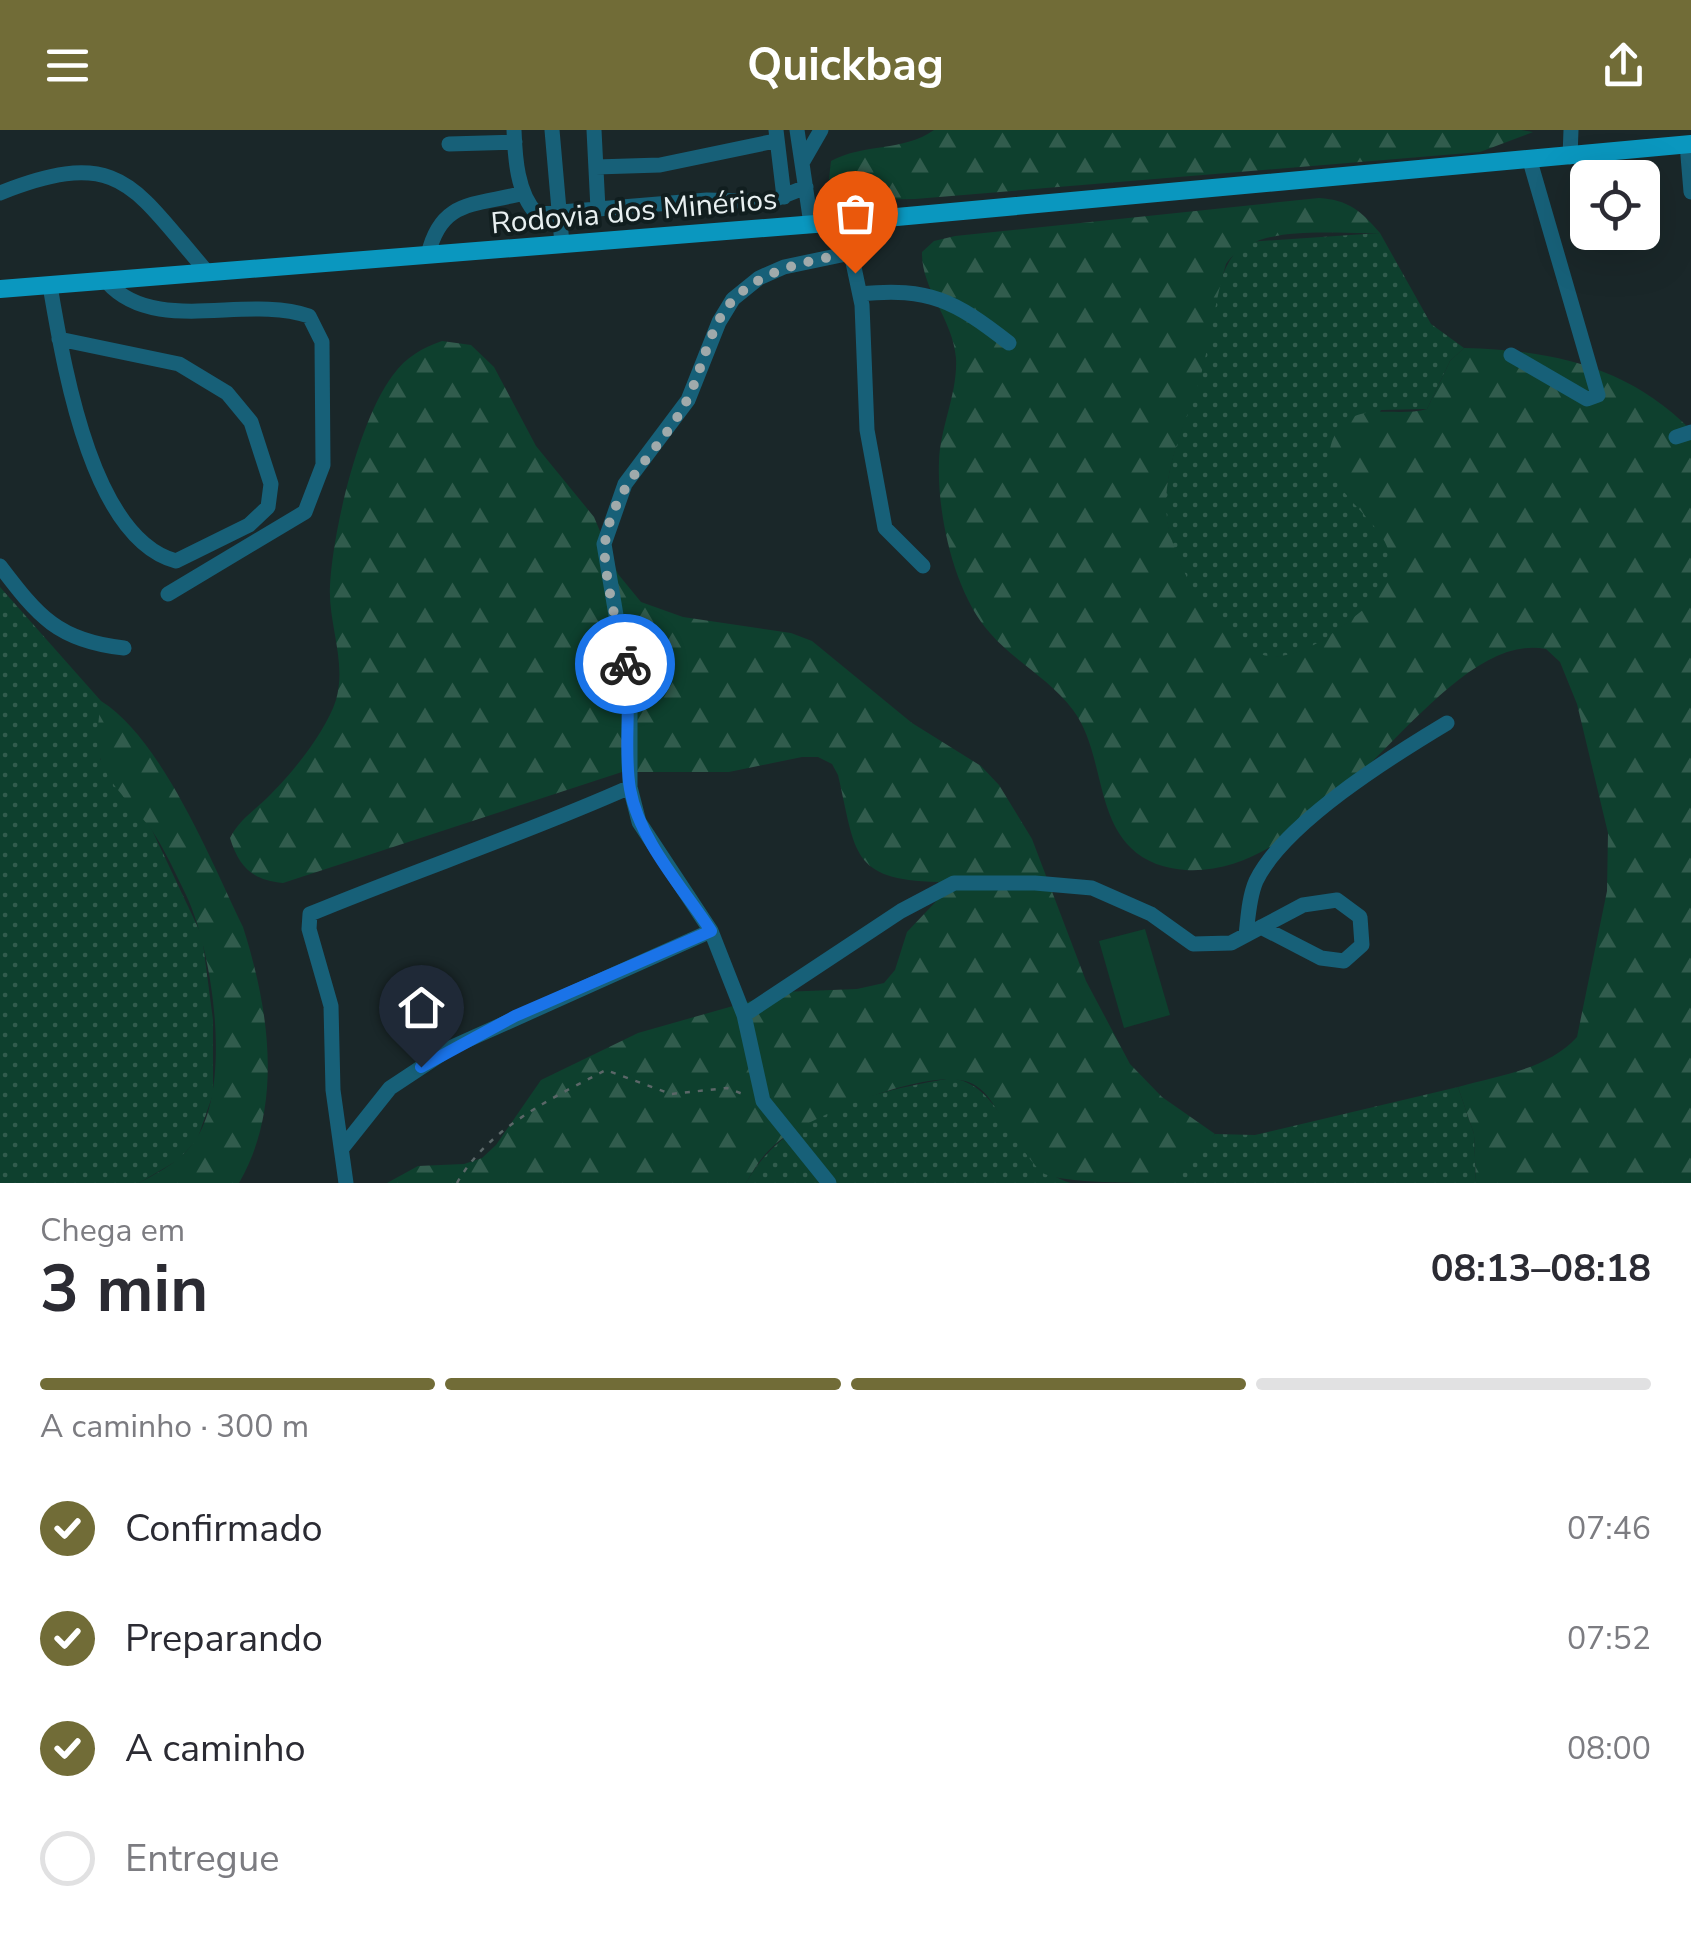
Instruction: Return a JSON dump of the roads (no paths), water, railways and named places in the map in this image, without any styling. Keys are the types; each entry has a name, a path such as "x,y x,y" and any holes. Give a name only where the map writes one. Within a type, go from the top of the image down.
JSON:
{"main road":[{"name":"Rodovia dos Minérios","path":"0,289 853,221 1570,157 1682,141"}],"street":[{"path":"552,130 562,244"},
{"path":"594,130 598,209"},
{"path":"797,130 811,224"},
{"path":"802,162 821,130"},
{"path":"1570,157 1571,130"},
{"path":"449,144 514,136 524,193 537,214 707,200 744,204 784,197 806,187"},
{"path":"596,167 660,165 776,136 784,197"},
{"path":"1682,141 1691,192"},
{"path":"1511,355 1587,399 1595,398 1598,389 1530,160"},
{"path":"0,193 66,170 100,172 138,193 208,273"},
{"path":"428,255 439,220 451,212 524,193"},
{"path":"853,221 851,253 860,294 867,430 885,528 923,566"},
{"path":"829,1183 763,1102 744,1015 711,931 639,822 630,787 630,698 604,544 624,484 688,400 719,322 734,299 759,278 784,268 851,253"},
{"path":"107,282 120,296 153,309 281,306 309,316 322,342 323,465 305,512 168,594"},
{"path":"50,286 67,388 111,502 152,552 176,560 249,525 268,507 271,484 252,422 227,394 179,364 59,339"},
{"path":"860,294 897,290 943,297 1009,343"},
{"path":"0,566 38,617 100,645 124,648"},
{"path":"1253,931 1255,884 1270,859 1366,770 1447,723"},
{"path":"346,1183 333,1090 331,1006 309,929 310,914 427,866 548,824 630,787"},
{"path":"744,1015 900,911 954,884 1035,883 1092,888 1151,914 1193,944 1231,943 1253,931 1304,905 1337,900 1360,917 1362,944 1344,961 1321,958 1253,931"},
{"path":"343,1147 390,1088 452,1046 711,931"}]}
